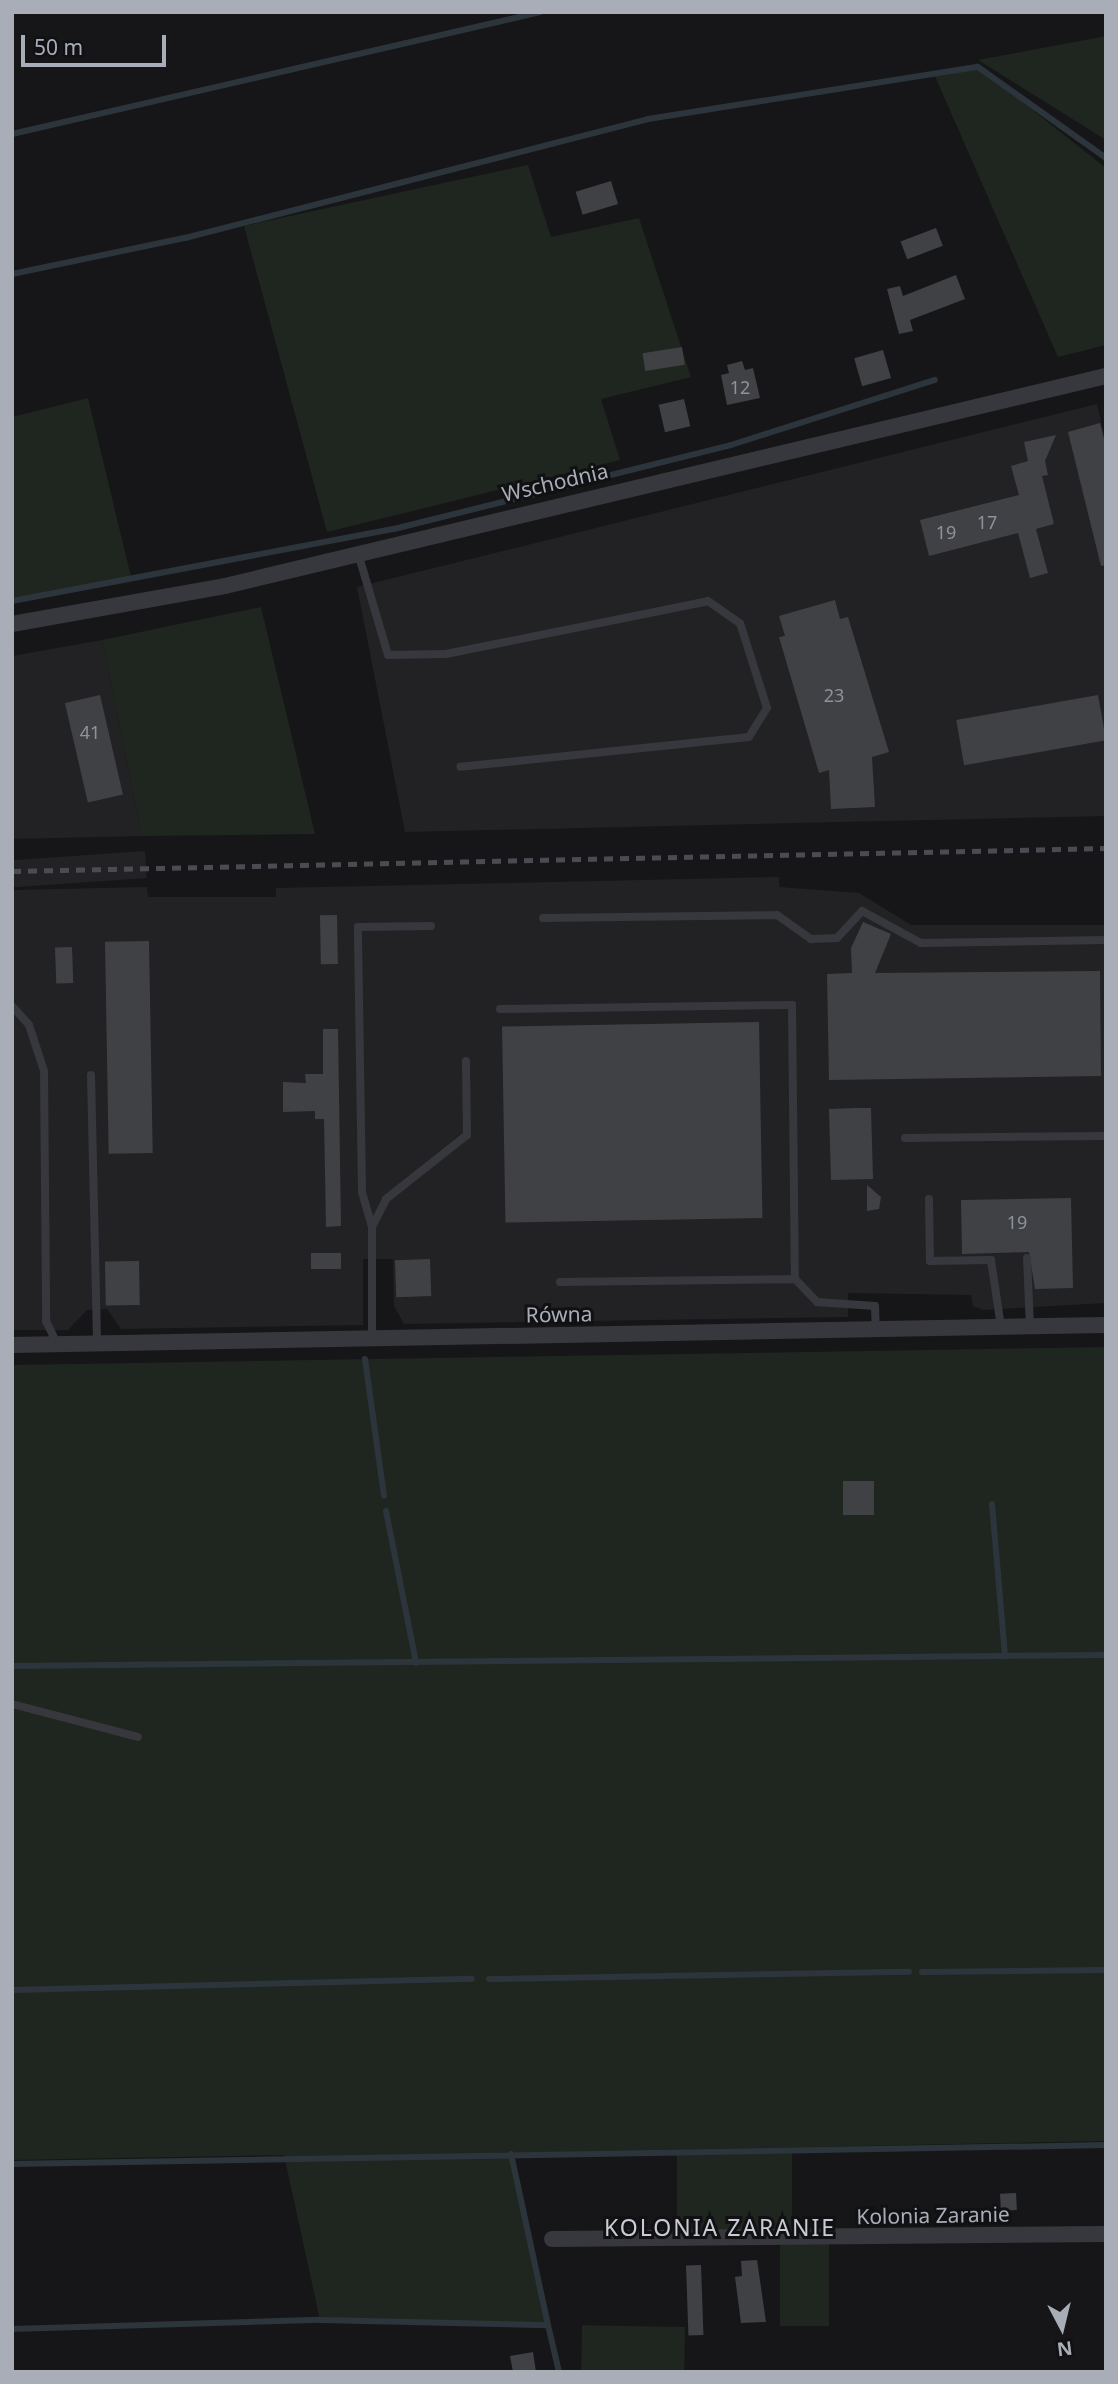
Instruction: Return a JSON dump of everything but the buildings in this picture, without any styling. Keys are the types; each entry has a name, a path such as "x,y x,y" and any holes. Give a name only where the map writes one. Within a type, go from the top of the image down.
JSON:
{"street":[{"name":"Wschodnia","path":"12,624 225,586 1106,376"},
{"name":"Równa","path":"12,1345 1106,1325"},
{"name":"Kolonia Zaranie","path":"552,2239 1106,2234"}],"lane":[{"path":"358,553 388,655 446,654 708,601 740,623 767,708 749,737 461,767"},
{"path":"543,918 777,915 811,939 837,938 862,911 920,943 1106,940"},
{"path":"372,1338 372,1227 362,1191 358,927 430,926"},
{"path":"500,1009 792,1005 795,1279 817,1302 875,1306 876,1329"},
{"path":"12,1006 29,1025 44,1071 46,1321 57,1344"},
{"path":"372,1227 386,1199 467,1135 466,1061"},
{"path":"91,1075 97,1343"},
{"path":"905,1138 1106,1136"},
{"path":"929,1199 930,1261 991,1260 1001,1326"},
{"path":"1027,1258 1030,1326"},
{"path":"560,1282 795,1279"},
{"path":"12,1704 138,1737"}],"shaded area":[{"path":"1106,36 1106,140 978,60"},
{"path":"978,67 1106,168 1106,345 1058,357 934,74"},
{"path":"528,165 551,237 639,218 691,377 601,399 620,460 327,532 244,226"},
{"path":"88,398 132,581 12,598 12,417"},
{"path":"1097,404 1106,443 1106,816 405,832 357,587"},
{"path":"261,607 315,834 142,836 102,640"},
{"path":"102,640 142,836 12,839 12,656"},
{"path":"145,851 147,878 14,887 12,860"},
{"path":"779,877 779,887 859,893 911,925 1106,925 1106,1303 983,1310 973,1306 971,1295 848,1293 848,1317 404,1324 394,1306 393,1259 363,1259 363,1325 121,1329 107,1309 87,1310 68,1330 12,1330 12,890 147,887 148,897 276,897 276,888"},
{"path":"1106,1347 1106,2141 508,2153 548,2325 320,2320 284,2155 12,2160 12,1365"},
{"path":"677,2152 792,2152 792,2233 677,2233"},
{"path":"780,2242 829,2242 829,2326 780,2326"},
{"path":"582,2325 685,2327 684,2372 581,2370"}],"waterway":[{"path":"12,134 541,12"},
{"path":"12,274 185,238 648,119 978,67 1106,158"},
{"path":"12,601 394,529 731,445 935,380"},
{"path":"365,1359 384,1496"},
{"path":"992,1504 1005,1656"},
{"path":"386,1511 416,1663"},
{"path":"12,1666 1106,1655"},
{"path":"922,1972 1106,1970"},
{"path":"489,1979 909,1972"},
{"path":"12,1990 472,1979"},
{"path":"12,2164 1106,2145"},
{"path":"12,2329 320,2320 548,2325 511,2154"},
{"path":"548,2325 559,2372"}],"railway":[{"path":"12,871 1106,848"}],"district":[{"name":"KOLONIA ZARANIE","path":"720,2227"}]}
